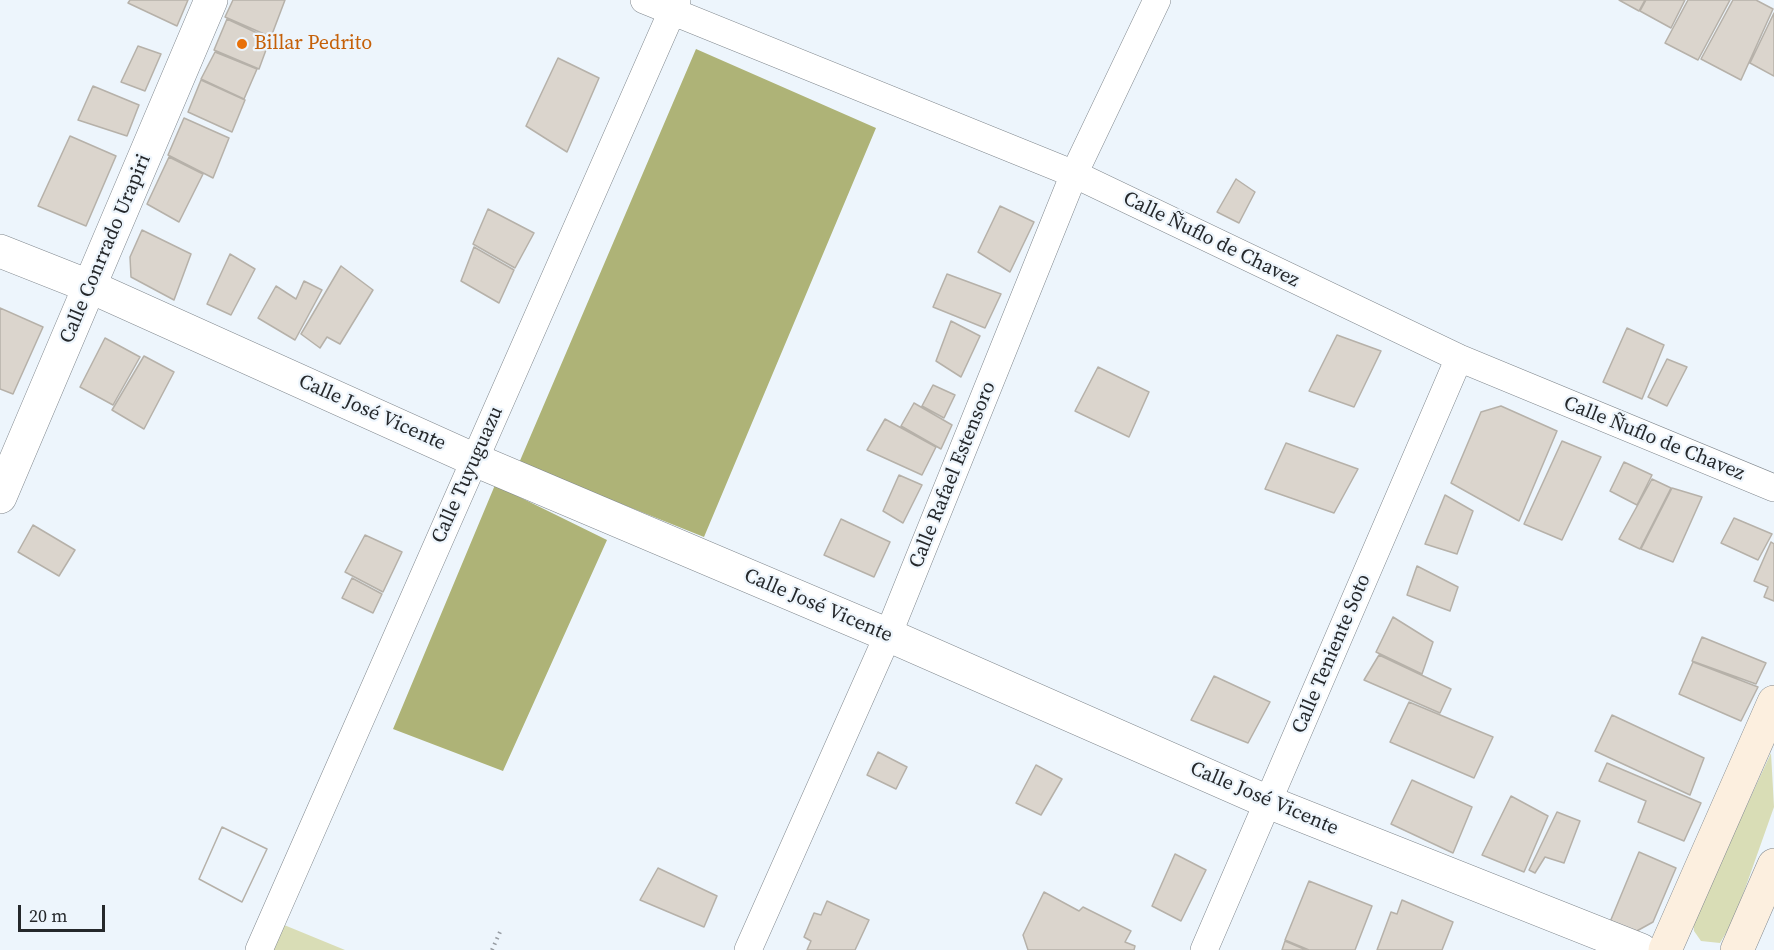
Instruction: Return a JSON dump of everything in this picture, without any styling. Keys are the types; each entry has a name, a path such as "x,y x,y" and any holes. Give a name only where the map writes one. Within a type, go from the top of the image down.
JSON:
{"main road":[{"path":"1665,950 1774,702"},
{"path":"1737,950 1774,865"}],"street":[{"name":"Calle Conrrado Urapiri","path":"0,497 211,0"},
{"name":"Calle Ñuflo de Chavez","path":"644,0 674,6 1074,174 1459,358 1774,488"},
{"name":"Calle Rafael Estensoro","path":"748,950 888,635 1074,174 1157,0"},
{"name":"Calle Tuyuguazu","path":"259,950 674,6"},
{"name":"Calle José Vicente","path":"0,251 91,287 475,460 888,635 1268,802 1641,950"},
{"name":"Calle Teniente Soto","path":"1204,950 1459,358"}],"path":[{"path":"492,950 500,932"}],"green space":[{"path":"696,49 876,128 704,537 519,463"},
{"path":"495,485 607,540 503,771 393,729"},
{"path":"1771,753 1774,807 1746,886 1732,923 1720,943 1701,941 1694,931 1693,922"},
{"path":"272,920 345,950 270,950"}],"building":[{"path":"130,0 188,0 177,26 128,3"},
{"path":"233,0 285,0 271,37 225,17"},
{"path":"1619,0 1645,0 1639,11"},
{"path":"1646,0 1685,0 1671,28 1640,11"},
{"path":"1688,0 1730,0 1698,60 1665,43"},
{"path":"1733,0 1756,0 1773,9 1741,80 1701,59"},
{"path":"1774,13 1774,76 1750,63"},
{"name":"Billar Pedrito","path":"227,19 270,39 259,69 214,50"},
{"path":"138,46 161,54 145,91 121,82"},
{"path":"215,52 257,69 244,99 201,79"},
{"path":"558,58 599,78 567,152 526,126"},
{"path":"201,80 245,100 232,132 188,112"},
{"path":"93,86 139,105 127,136 78,120"},
{"path":"184,118 229,138 213,178 168,155"},
{"path":"70,136 116,156 86,226 38,206"},
{"path":"169,157 203,174 179,222 147,204"},
{"path":"1236,179 1255,192 1239,223 1217,212"},
{"path":"1000,206 1034,222 1010,272 978,252"},
{"path":"488,209 534,233 515,268 473,244"},
{"path":"142,230 191,254 174,300 131,277 130,257"},
{"path":"474,247 514,270 499,303 461,281"},
{"path":"230,254 255,269 231,315 207,304"},
{"path":"341,266 373,290 340,344 327,337 320,348 301,334"},
{"path":"947,274 1001,294 985,328 933,307"},
{"path":"304,281 322,290 295,340 258,318 276,286 296,299"},
{"path":"0,308 43,327 13,394 0,389"},
{"path":"951,321 980,336 961,377 936,361"},
{"path":"1627,328 1664,345 1642,399 1603,382"},
{"path":"1337,335 1381,351 1354,407 1309,391"},
{"path":"105,338 140,357 113,405 80,387"},
{"path":"144,356 174,372 144,429 112,410"},
{"path":"1667,359 1687,367 1667,406 1648,397"},
{"path":"1098,367 1149,392 1129,437 1075,411"},
{"path":"933,385 955,395 944,418 922,406"},
{"path":"914,403 952,425 941,449 901,426"},
{"path":"1501,406 1557,431 1519,521 1451,483 1481,412"},
{"path":"885,419 936,447 922,475 867,450"},
{"path":"1562,441 1601,457 1562,540 1524,524"},
{"path":"1286,443 1358,469 1334,513 1265,489"},
{"path":"1624,462 1652,475 1637,505 1610,491"},
{"path":"899,475 922,485 903,523 883,511"},
{"path":"1652,479 1671,488 1640,549 1619,539"},
{"path":"1672,488 1702,497 1673,562 1641,549"},
{"path":"1445,495 1473,511 1457,554 1425,544"},
{"path":"1734,518 1772,534 1758,560 1721,543"},
{"path":"841,519 890,542 874,577 824,555"},
{"path":"33,525 75,550 59,576 18,552"},
{"path":"365,535 402,552 383,592 345,572"},
{"path":"1771,542 1774,544 1774,601 1764,597 1768,587 1754,581"},
{"path":"1417,566 1458,587 1450,611 1407,595"},
{"path":"352,578 382,594 373,613 342,598"},
{"path":"1393,617 1433,642 1422,674 1376,652"},
{"path":"1702,637 1766,663 1756,684 1692,661"},
{"path":"1379,655 1451,689 1440,713 1364,680"},
{"path":"1693,662 1758,687 1741,721 1679,694"},
{"path":"1214,676 1270,702 1248,743 1191,720"},
{"path":"1409,702 1493,737 1474,778 1390,742"},
{"path":"1612,715 1704,758 1690,795 1595,751"},
{"path":"878,752 907,767 896,789 867,775"},
{"path":"1607,763 1701,803 1684,841 1638,822 1646,801 1599,781"},
{"path":"1036,765 1062,779 1041,815 1016,803"},
{"path":"1412,780 1472,807 1453,853 1391,824"},
{"path":"1511,796 1548,816 1524,872 1482,855"},
{"path":"1557,812 1580,821 1564,863 1545,857 1535,873 1529,870"},
{"path":"222,827 267,849 242,902 199,879"},
{"path":"222,827 267,849 242,902 199,879"},
{"path":"1639,852 1676,868 1653,922 1635,932 1610,922"},
{"path":"1175,854 1206,870 1181,921 1152,906"},
{"path":"658,868 717,896 704,927 640,900"},
{"path":"1309,881 1372,906 1355,950 1309,950 1285,940"},
{"path":"1044,892 1079,911 1083,907 1131,931 1125,942 1135,946 1134,950 1028,950 1023,935"},
{"path":"1402,900 1453,922 1442,950 1377,950 1391,912 1397,914"},
{"path":"827,901 869,920 855,950 807,950 811,941 804,937 814,913 821,915"},
{"path":"1285,941 1306,950 1282,950"}],"place":[{"name":"Billar Pedrito","path":"242,44"}]}
